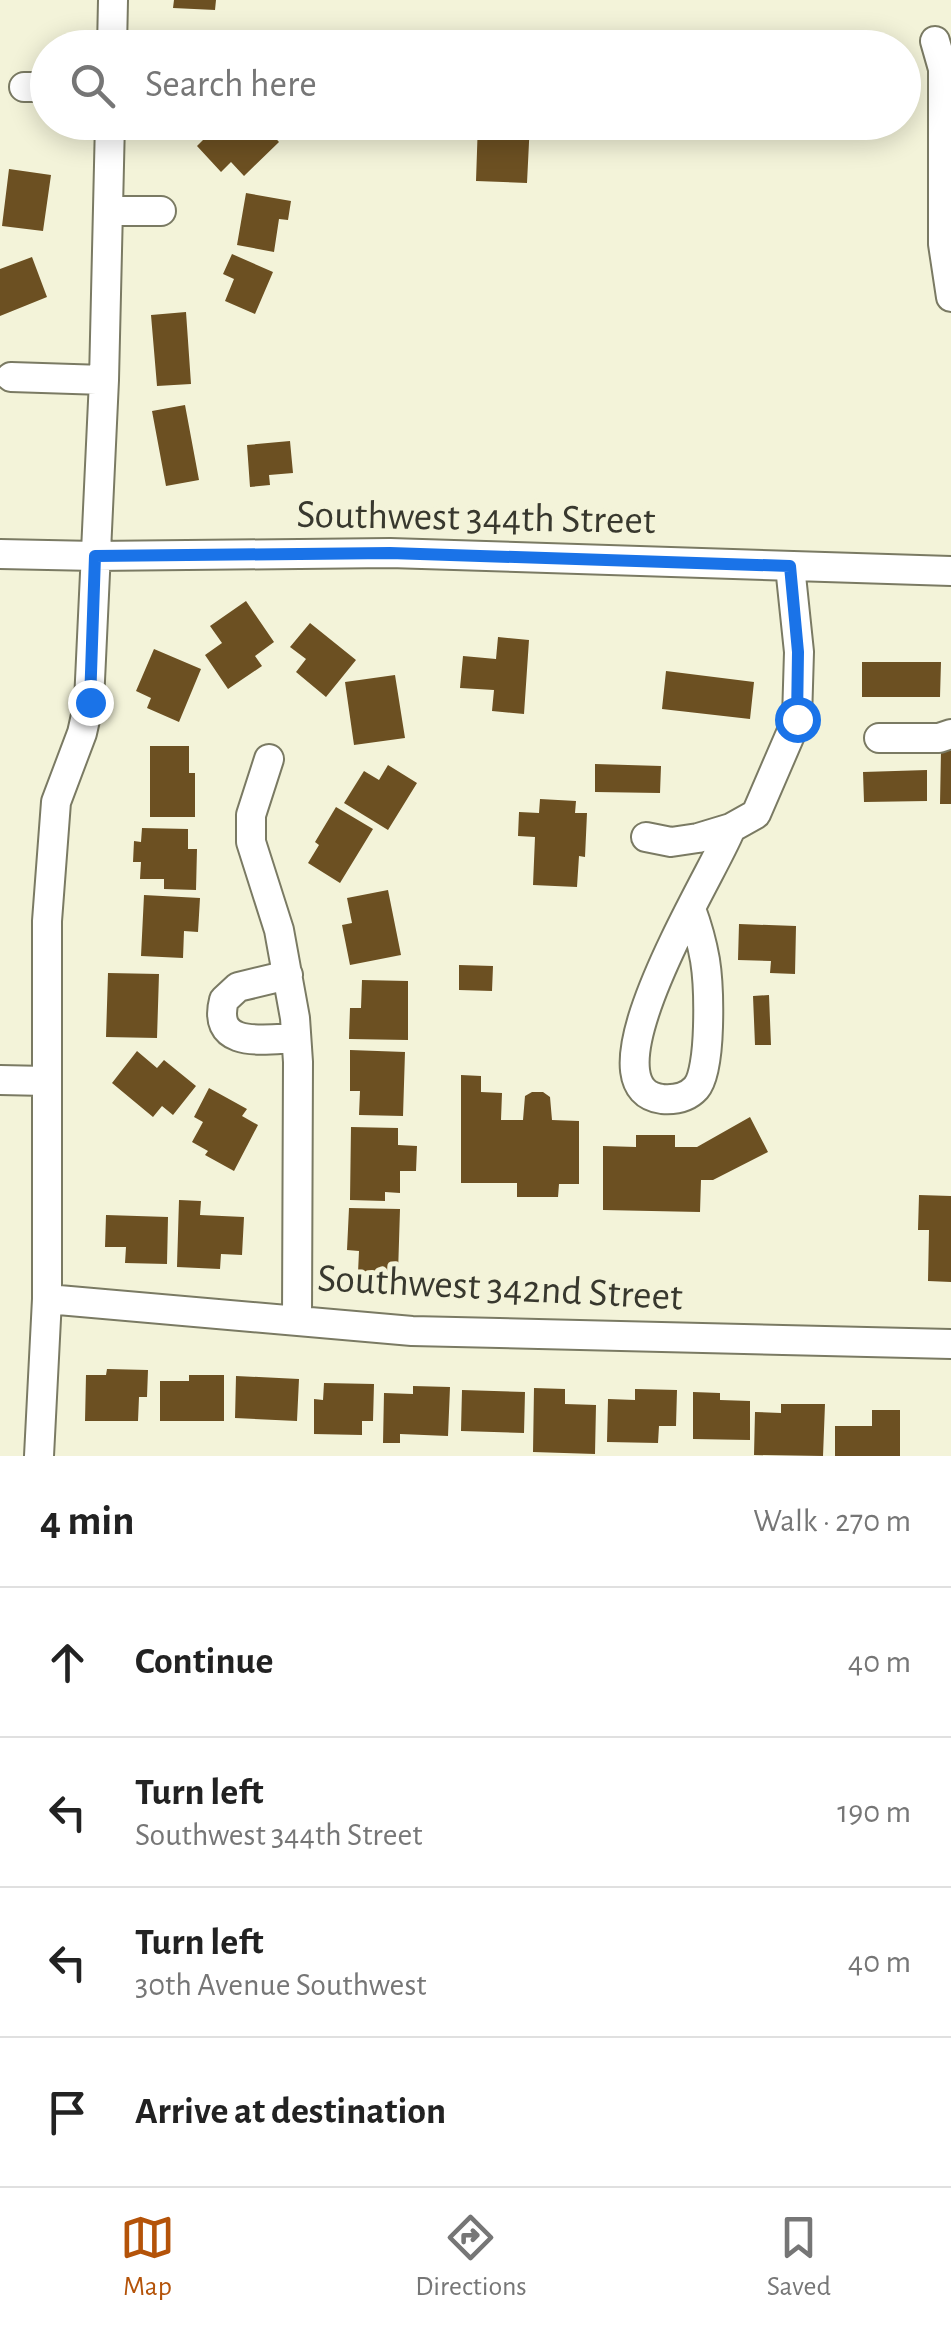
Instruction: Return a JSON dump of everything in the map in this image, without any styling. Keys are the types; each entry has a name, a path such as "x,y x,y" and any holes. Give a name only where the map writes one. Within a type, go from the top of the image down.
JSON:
{"street":[{"path":"112,30 113,0"},
{"path":"935,41 943,69 943,244 951,297"},
{"path":"40,1456 46,1299 47,921 56,802 90,702 110,140"},
{"path":"109,212 160,211"},
{"path":"11,377 104,380"},
{"name":"Southwest 344th Street","path":"0,554 390,553 951,571"},
{"path":"646,837 671,842 730,828 756,814 797,719 798,652 790,566"},
{"path":"879,738 939,738 951,734"},
{"path":"269,760 251,816 250,842 278,930 296,1038 297,1319"},
{"path":"691,908 706,963 703,1074 694,1091 685,1097 655,1098 643,1089 637,1077 638,1027 658,972 730,828"},
{"path":"288,974 230,992 224,1000 222,1020 242,1040 296,1038"},
{"path":"0,1080 46,1080"},
{"name":"Southwest 342nd Street","path":"46,1299 412,1331 951,1344"}],"building":[{"path":"174,0 216,0 215,10 173,8"},
{"path":"203,140 279,142 244,176 231,162 221,172 197,146"},
{"path":"477,140 529,140 527,183 476,181"},
{"path":"9,169 51,175 43,231 2,226"},
{"path":"246,193 291,201 288,220 279,219 274,252 237,245"},
{"path":"232,254 273,272 255,314 225,301 234,279 223,274"},
{"path":"32,257 47,297 0,316 0,269"},
{"path":"186,312 191,384 157,386 151,315"},
{"path":"185,405 199,480 166,486 152,411"},
{"path":"290,441 293,473 269,475 270,485 250,487 247,445"},
{"path":"246,601 274,642 255,656 262,666 228,689 205,655 222,643 210,626"},
{"path":"310,623 356,660 326,697 296,672 306,659 290,647"},
{"path":"498,637 529,640 524,714 492,711 494,690 460,688 463,656 496,659"},
{"path":"154,649 201,669 179,722 147,708 151,698 136,691"},
{"path":"862,662 941,662 940,697 862,697"},
{"path":"666,671 754,682 750,719 662,709"},
{"path":"395,675 405,738 354,745 345,682"},
{"path":"150,746 189,746 189,773 195,773 195,817 150,817"},
{"path":"941,751 951,751 951,804 940,804"},
{"path":"595,764 661,766 660,793 595,792"},
{"path":"388,765 417,783 388,830 344,803 364,771 379,780"},
{"path":"927,770 927,801 864,802 863,772"},
{"path":"540,799 576,801 575,813 587,813 585,857 579,856 577,887 533,885 535,837 518,836 519,812 539,813"},
{"path":"336,807 373,829 340,883 308,863 319,845 315,842"},
{"path":"142,828 188,829 188,849 197,849 196,890 164,889 164,879 140,879 141,862 133,862 134,841 141,842"},
{"path":"388,890 401,955 350,965 342,925 352,923 347,898"},
{"path":"144,895 200,898 198,932 184,931 183,958 141,956"},
{"path":"739,924 796,926 795,974 770,973 771,961 738,960"},
{"path":"459,965 493,966 492,991 459,990"},
{"path":"108,973 159,974 157,1038 106,1037"},
{"path":"362,980 408,981 408,1040 349,1039 350,1008 361,1008"},
{"path":"769,995 771,1045 755,1045 753,996"},
{"path":"350,1050 405,1052 403,1116 359,1115 360,1091 350,1091"},
{"path":"137,1051 157,1068 164,1060 196,1086 173,1115 162,1106 153,1117 112,1083"},
{"path":"461,1075 481,1076 481,1092 502,1093 501,1120 523,1120 525,1096 543,1092 550,1097 552,1120 579,1121 579,1184 559,1184 558,1197 517,1197 517,1183 461,1183"},
{"path":"209,1088 247,1109 242,1116 258,1125 234,1171 205,1155 208,1151 192,1142 203,1122 194,1117"},
{"path":"750,1117 768,1152 713,1180 701,1180 700,1212 603,1210 603,1146 636,1147 636,1135 675,1135 675,1147 697,1147"},
{"path":"351,1127 398,1128 398,1145 417,1146 416,1171 400,1171 400,1193 385,1192 385,1201 350,1200"},
{"path":"919,1195 951,1196 951,1282 928,1281 929,1230 918,1230"},
{"path":"179,1200 201,1201 200,1215 244,1217 242,1255 221,1254 220,1269 177,1267"},
{"path":"349,1208 400,1209 398,1274 358,1273 359,1251 347,1250"},
{"path":"106,1215 168,1217 167,1264 125,1263 126,1247 105,1247"},
{"path":"107,1369 148,1370 147,1397 139,1397 138,1421 85,1421 86,1375 106,1375"},
{"path":"189,1375 224,1375 224,1421 160,1421 160,1381 189,1381"},
{"path":"236,1376 299,1379 297,1421 235,1418"},
{"path":"324,1383 374,1384 373,1421 362,1421 362,1435 314,1434 314,1399 323,1400"},
{"path":"413,1386 450,1387 448,1436 400,1434 400,1443 383,1443 384,1393 413,1394"},
{"path":"534,1388 565,1389 565,1404 596,1405 595,1454 533,1452"},
{"path":"635,1389 677,1390 676,1426 659,1426 658,1443 607,1442 608,1399 635,1400"},
{"path":"462,1390 525,1392 524,1433 461,1431"},
{"path":"693,1392 720,1393 720,1400 750,1401 750,1440 693,1439"},
{"path":"781,1404 825,1404 823,1456 754,1455 755,1412 781,1413"},
{"path":"872,1410 900,1410 900,1456 835,1456 835,1426 872,1426"}],"route":[{"path":"90,702 95,556 390,553 790,566 800,688 797,719"}]}
